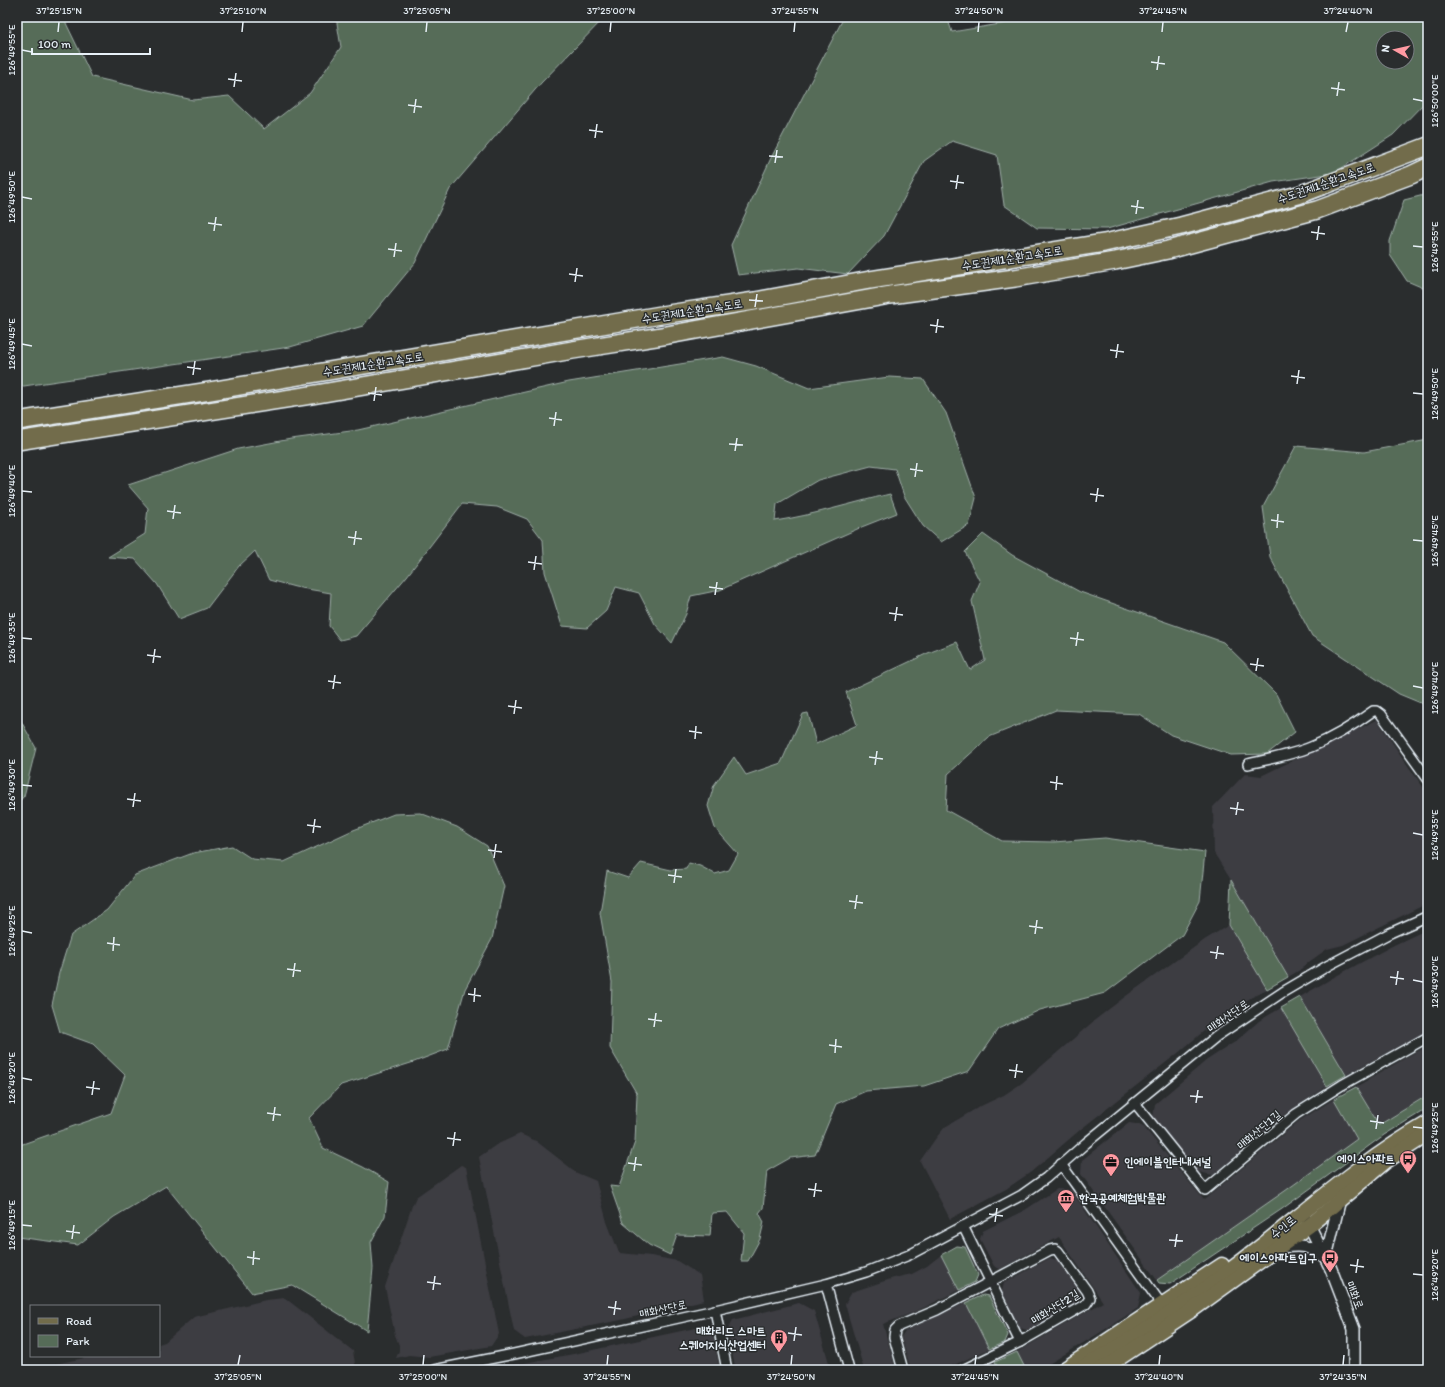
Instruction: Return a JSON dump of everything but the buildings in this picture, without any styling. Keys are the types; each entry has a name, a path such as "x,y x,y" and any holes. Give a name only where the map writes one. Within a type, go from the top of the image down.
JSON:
{"highway":[{"name":"수도권제1순환고속도로","path":"17,421 210,391 661,315 755,301 870,280 1104,243 1181,226 1298,195 1428,146"},
{"name":"수도권제1순환고속도로","path":"17,441 311,395 890,296 1015,278 1115,261 1168,250 1317,210 1411,175 1428,167"}],"main road":[{"name":"수인로","path":"1099,1370 1192,1310 1274,1243 1302,1212 1376,1155 1428,1122"},
{"name":"수인로","path":"1078,1370 1106,1355 1274,1243 1310,1225 1386,1161 1428,1134"},
{"path":"1063,1370 1249,1247 1274,1243"},
{"path":"1119,1370 1262,1270 1274,1243"}],"street":[{"path":"1248,764 1290,754 1311,747 1336,734 1373,711 1377,711 1381,714 1428,779"},
{"name":"매화산단로","path":"434,1370 715,1310 826,1284 866,1272 909,1256 1022,1195 1046,1178 1061,1164 1218,1036 1284,992 1329,965 1390,933 1428,916"},
{"name":"매화산단1길","path":"1135,1103 1205,1190 1296,1114 1428,1037"},
{"path":"1061,1164 1162,1305"},
{"path":"1274,1243 1310,1247 1326,1257 1340,1199"},
{"name":"매화로","path":"1302,1212 1326,1257 1354,1329 1354,1370"},
{"path":"963,1226 1020,1342"},
{"name":"매화산단2길","path":"903,1370 894,1337 895,1330 899,1326 937,1310 1050,1250 1055,1249 1058,1251 1087,1291 1090,1298 1086,1304 1020,1342 963,1370"},
{"path":"826,1284 849,1370"},
{"path":"715,1310 727,1370"}],"shaded area":[{"path":"1377,720 1428,794 1428,903 1343,945 1327,949 1300,970 1288,977 1214,853 1213,807 1245,774 1261,776"},
{"path":"1229,925 1267,989 1238,1005 1217,1020 1178,1053 1081,1129 1031,1172 1006,1189 950,1219 920,1161 945,1127 979,1107 1004,1095 1022,1083 1095,1020 1126,996 1206,939"},
{"path":"1428,929 1428,1030 1346,1075 1300,997 1394,945"},
{"path":"1281,1008 1327,1086 1288,1112 1213,1175 1198,1172 1153,1118 1155,1104 1207,1060 1235,1042 1259,1021"},
{"path":"1428,1046 1428,1095 1379,1125 1356,1087"},
{"path":"1334,1099 1357,1139 1157,1280 1081,1174 1082,1160 1129,1123 1142,1125 1204,1200 1299,1121"},
{"path":"520,1134 536,1141 577,1173 596,1181 607,1222 619,1253 651,1256 677,1261 700,1275 704,1300 621,1320 525,1339 514,1331 479,1157 496,1145"},
{"path":"461,1165 466,1167 499,1334 491,1346 429,1357 409,1355 396,1358 399,1351 399,1345 395,1335 385,1287 412,1206 416,1197"},
{"path":"1057,1189 1071,1190 1141,1293 1138,1308 1047,1365 1037,1370 1026,1370 1017,1352 1103,1302 1059,1237 1000,1269 994,1266 980,1239 983,1231 1025,1210"},
{"path":"941,1255 959,1290 917,1311 883,1324 896,1370 864,1370 845,1304 852,1292 894,1278 912,1274 927,1266"},
{"path":"1050,1258 1057,1260 1080,1293 1079,1301 1027,1330 1020,1328 1002,1291 1004,1283"},
{"path":"285,1298 353,1351 356,1370 28,1370 88,1357 160,1357 160,1344 165,1342 194,1317 266,1300"},
{"name":"매화리드 스마트 스퀘어지식산업센터","path":"799,1303 814,1311 831,1370 736,1370 727,1331 733,1320"},
{"path":"966,1303 989,1349 943,1370 911,1370 901,1337 905,1331"},
{"path":"700,1327 713,1335 720,1370 487,1370 579,1353"}],"green space":[{"path":"17,17 63,17 92,77 193,100 229,96 264,129 310,93 341,47 336,17 605,17 541,83 450,189 415,263 363,326 290,347 17,387"},
{"path":"844,17 947,17 952,32 1006,23 1015,17 1428,17 1428,99 1393,135 1334,173 1273,182 1107,229 1037,228 1004,205 997,155 952,141 924,161 884,236 848,274 798,268 738,275 731,245 771,158"},
{"path":"1428,194 1428,290 1407,281 1390,255 1390,241 1404,200"},
{"path":"723,357 756,366 809,388 889,377 923,379 946,413 976,498 969,525 941,542 923,526 904,496 895,469 871,466 818,480 777,504 775,521 890,494 897,513 864,526 720,590 691,596 686,614 672,643 655,624 639,593 616,587 606,611 587,628 562,626 545,572 543,540 527,519 497,507 462,504 407,576 356,636 340,640 329,626 331,593 295,587 269,580 255,551 239,566 207,608 179,619 157,584 135,559 108,557 145,534 148,508 128,485 238,449 291,439 358,430 569,382"},
{"path":"1428,440 1428,706 1399,694 1312,636 1270,557 1263,507 1296,446 1364,452"},
{"path":"983,534 1012,555 1080,592 1223,642 1276,694 1295,732 1267,754 1231,755 1171,735 1139,714 1056,710 989,737 948,774 946,810 1002,841 1054,842 1105,838 1205,852 1200,901 1182,935 1105,993 1040,1010 998,1029 969,1071 924,1086 866,1091 836,1104 815,1155 790,1158 767,1171 763,1208 759,1213 764,1222 760,1239 748,1261 741,1261 744,1233 727,1212 712,1213 710,1236 677,1235 670,1255 649,1245 623,1223 610,1186 619,1187 635,1142 637,1094 610,1048 612,982 600,913 607,871 628,878 641,863 671,870 686,869 689,863 700,866 715,874 729,870 738,854 715,828 708,806 714,785 734,757 746,775 781,763 803,714 808,713 816,744 857,725 846,692 928,653 957,642 970,670 985,660 972,601 980,582 965,552"},
{"path":"17,714 36,748 24,796 17,804"},
{"path":"420,813 457,827 487,846 504,886 492,939 465,989 448,1049 414,1062 341,1085 309,1118 323,1148 363,1167 389,1182 385,1216 371,1242 373,1268 367,1331 292,1285 252,1293 166,1186 114,1217 78,1245 17,1237 17,1146 111,1113 125,1075 93,1044 60,1032 52,1005 59,973 71,935 107,910 135,875 193,853 232,846 252,859 284,862 351,831 394,814"},
{"path":"1231,880 1288,977 1267,989 1229,925"},
{"path":"1300,997 1346,1075 1327,1086 1281,1008"},
{"path":"1356,1087 1379,1125 1428,1095 1428,1108 1384,1135 1282,1209 1170,1284 1159,1283 1157,1280 1357,1139 1334,1099"},
{"path":"957,1246 965,1247 978,1275 975,1282 959,1290 941,1255"},
{"path":"983,1295 989,1296 1008,1335 1005,1342 989,1349 966,1303"},
{"path":"1017,1352 1026,1370 999,1370 995,1362"}],"place":[{"name":"에이스아파트","path":"1408,1174"},
{"name":"인에이블인터내셔널","path":"1111,1177"},
{"name":"한국공예체험박물관","path":"1066,1213"},
{"name":"에이스아파트입구","path":"1330,1273"},
{"name":"매화리드 스마트 스퀘어지식산업센터","path":"779,1353"}]}
